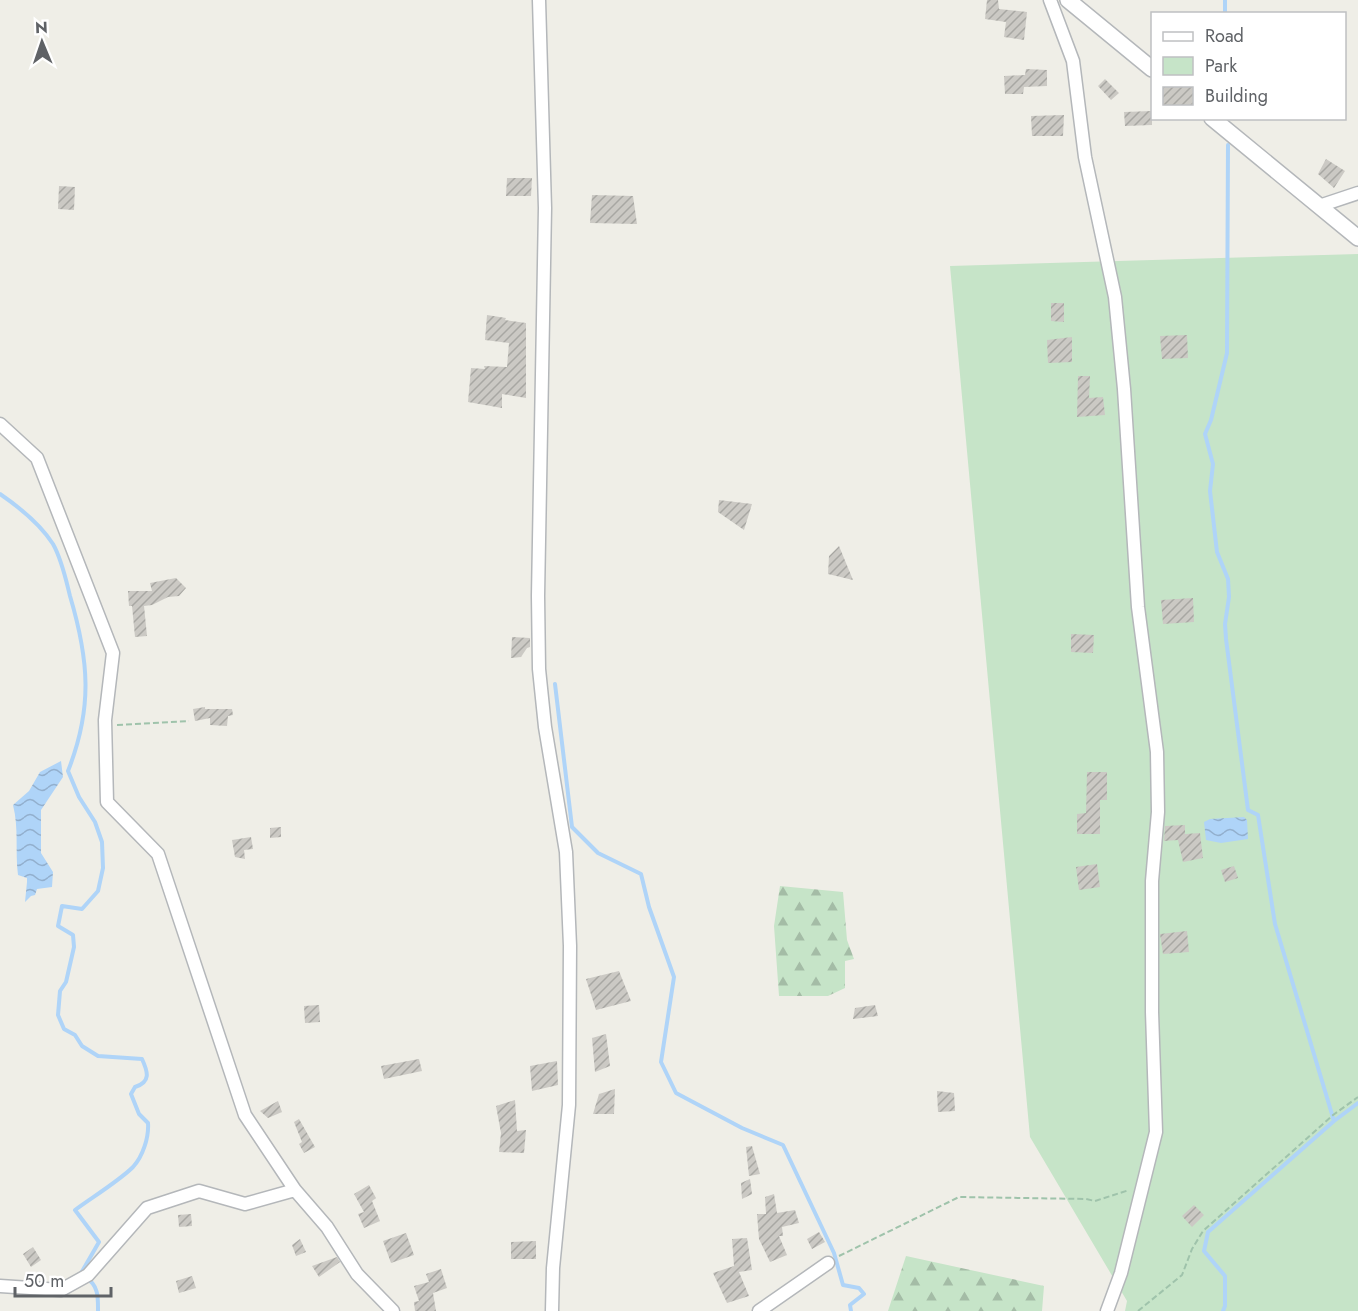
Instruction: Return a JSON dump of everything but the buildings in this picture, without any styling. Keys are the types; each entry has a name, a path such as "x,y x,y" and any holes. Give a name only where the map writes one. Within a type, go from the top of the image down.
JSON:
{"street":[{"path":"539,0 545,208 538,584 539,669 545,727 566,852 570,946 569,1105 554,1256 552,1311"},
{"path":"1050,0 1072,61 1085,157 1115,297 1124,389 1138,608 1158,752 1158,812 1152,881 1152,1012 1156,1132 1121,1273 1107,1311"},
{"path":"1068,0 1151,68"},
{"path":"1214,120 1358,238"},
{"path":"1319,206 1358,193"},
{"path":"0,424 37,458 113,653 105,726 107,802 158,854 245,1115 295,1190 327,1227 357,1274 393,1311"},
{"path":"0,1286 61,1290 88,1275 147,1208 199,1191 245,1204 295,1190"},
{"path":"759,1311 828,1263"}],"path":[{"path":"105,726 189,721"},
{"path":"1138,1311 1182,1275 1192,1249 1203,1232 1333,1115 1358,1097"},
{"path":"846,1251 959,1197 1095,1201 1143,1186"}],"green space":[{"path":"1358,254 1358,1311 1125,1311 1127,1301 1030,1137 950,266"},
{"path":"780,886 843,892 847,940 854,959 845,961 845,988 828,996 779,996 774,926"},
{"path":"906,1256 1044,1286 1042,1311 888,1311"}],"water":[{"path":"61,761 63,777 41,810 41,853 53,872 52,887 37,889 35,895 25,902 27,878 18,875 13,805 29,791 40,772"},
{"path":"1244,817 1247,820 1248,839 1221,843 1206,840 1204,822 1210,819"}],"waterway":[{"path":"1225,0 1225,12"},
{"path":"1228,145 1227,353 1211,420 1205,434 1213,464 1210,491 1217,552 1228,579 1226,639 1248,810 1258,815 1275,924 1334,1121"},
{"path":"0,494 36,523 56,550 76,619 84,663 85,705 82,726 68,771 79,797 95,822 102,842 103,868 98,891 82,909 62,906 58,926 73,935 74,947 66,982 60,991 58,1015 64,1029 75,1035 82,1046 98,1056 142,1059 147,1072 144,1082 135,1087 131,1094 139,1114 148,1123 146,1140 140,1157 133,1167 113,1184 75,1210 99,1242 80,1275"},
{"path":"555,684 572,827 598,853 641,874 649,907 674,977 661,1062 676,1093 742,1128 783,1145 834,1253 843,1285 859,1288 864,1294 850,1305 851,1311"},
{"path":"1223,1311 1225,1276 1204,1251 1208,1232 1334,1121 1358,1103"},
{"path":"86,1278 96,1288 98,1311"}]}
